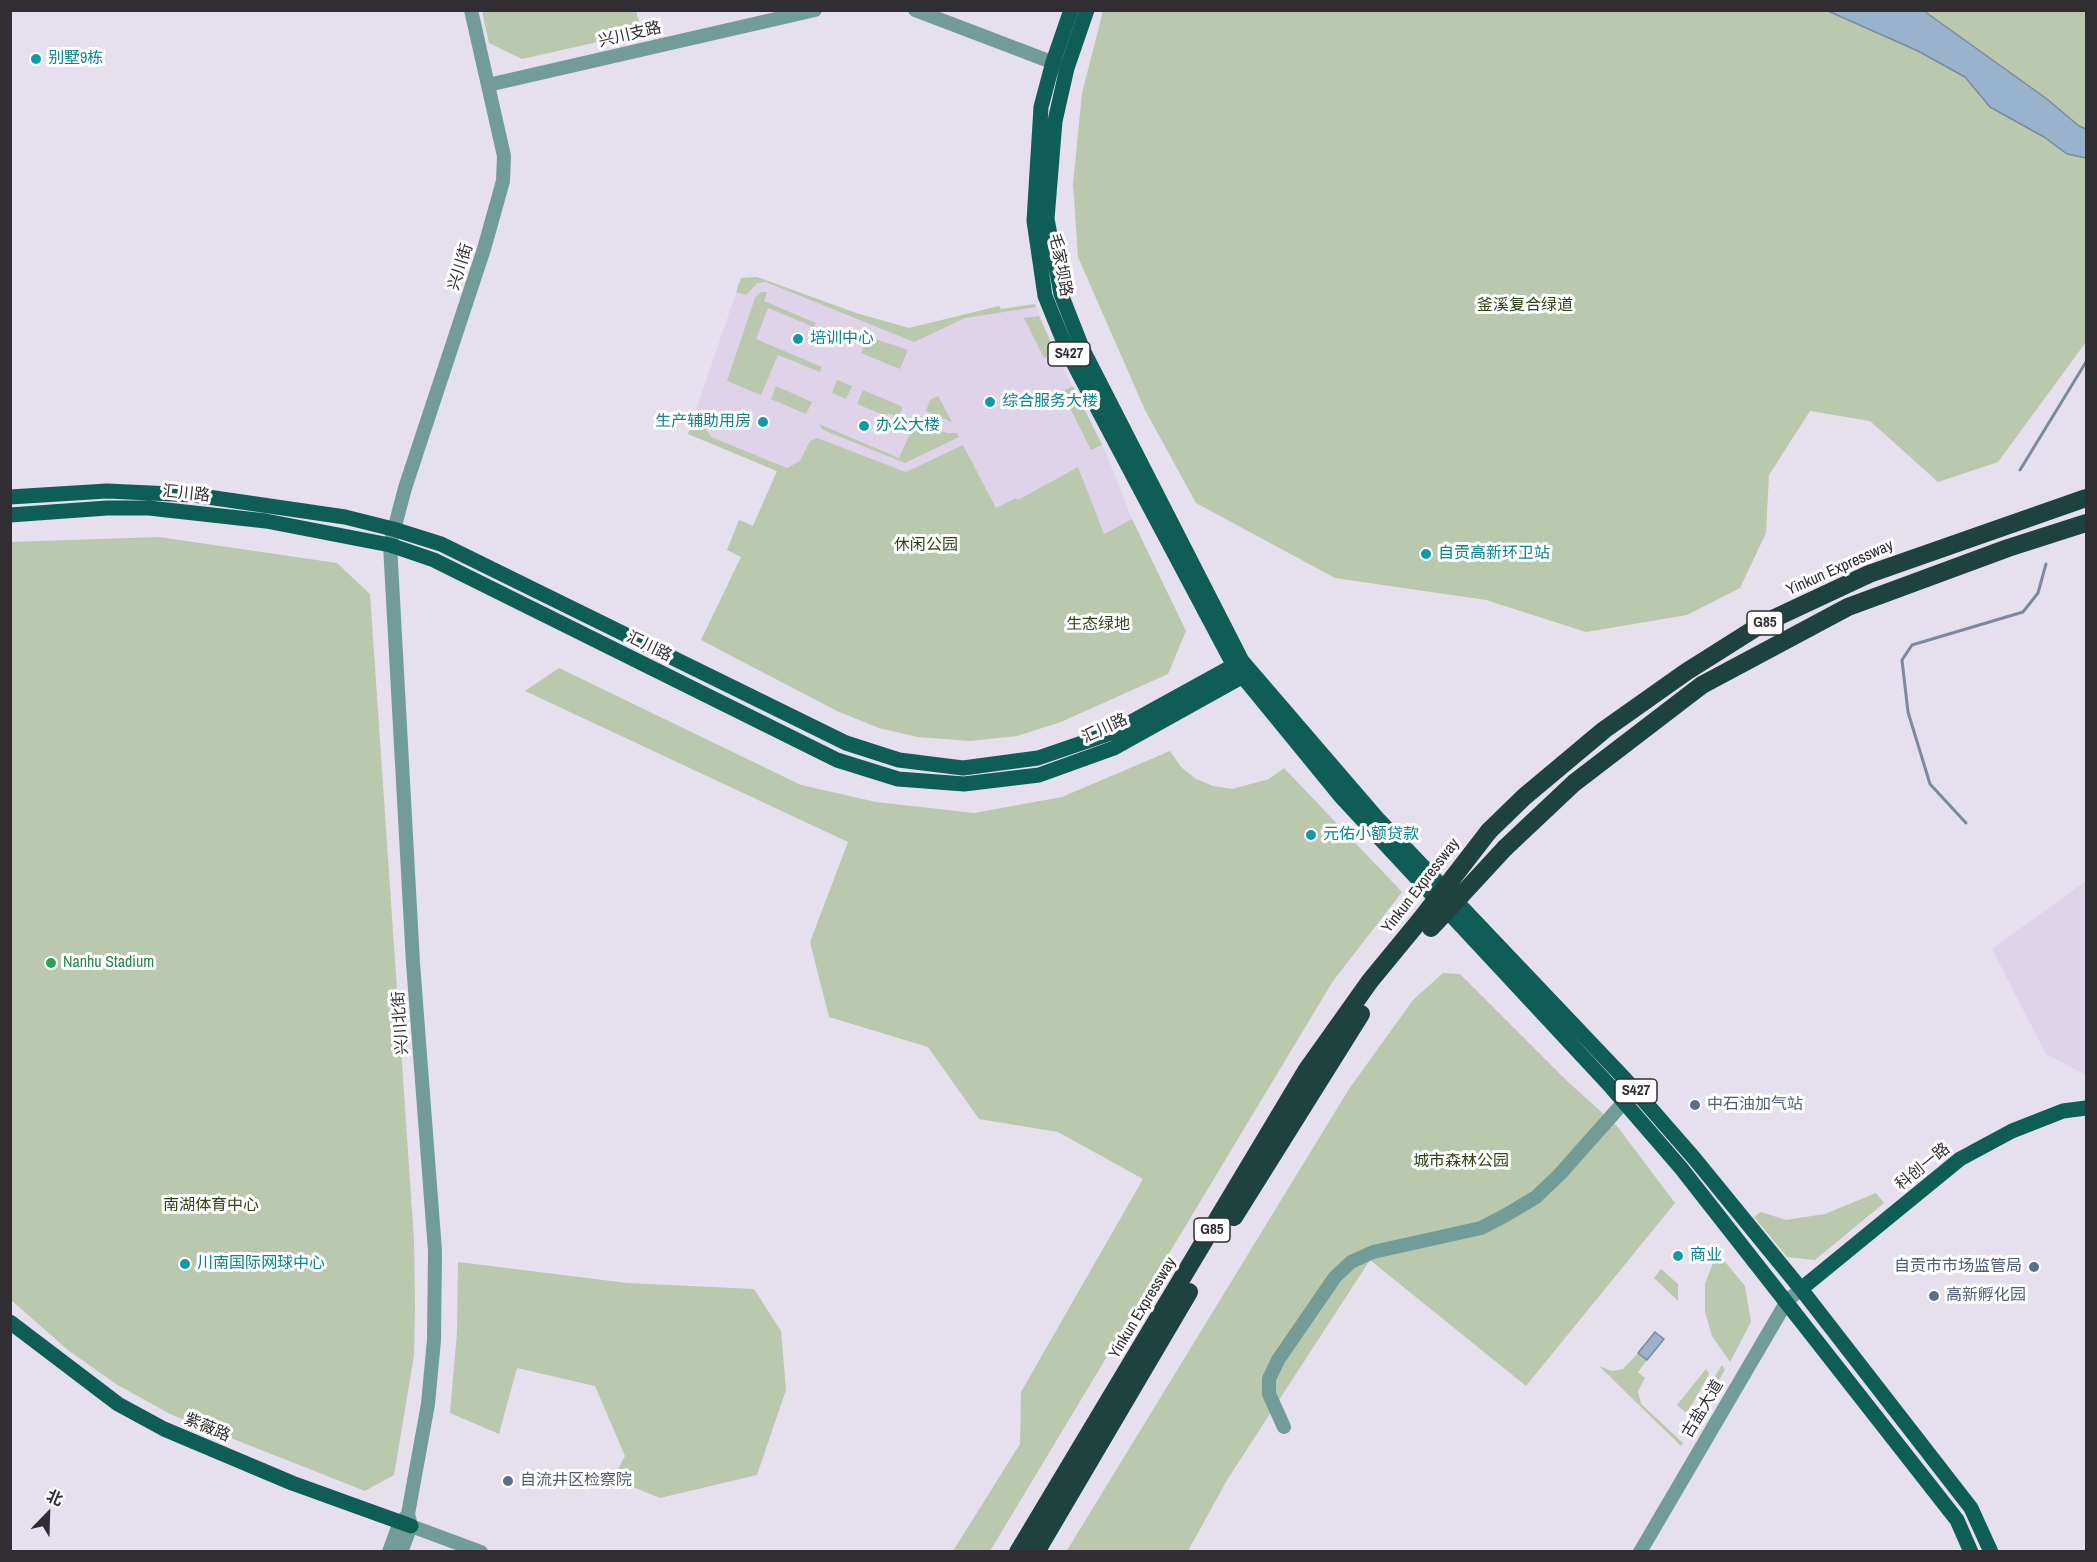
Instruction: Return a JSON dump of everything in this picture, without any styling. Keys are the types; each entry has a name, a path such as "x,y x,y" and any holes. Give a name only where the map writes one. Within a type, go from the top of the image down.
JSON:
{"highway":[{"name":"Yinkun Expressway","path":"1036,1551 1298,1111 1387,974 1426,924 1490,831 1524,797 1604,730 1686,672 1762,624 1869,574 2086,498"},
{"name":"Yinkun Expressway","path":"1018,1551 1306,1071 1370,981 1426,924 1574,783 1702,686 1848,607 2008,548 2086,523"}],"main road":[{"name":"毛家坝路","path":"1071,10 1053,62 1041,107 1034,221 1046,296 1069,355 1242,669"},
{"name":"毛家坝路","path":"1088,10 1067,68 1055,121 1047,219 1061,294 1083,350 1242,669"},
{"name":"汇川路","path":"10,497 107,491 194,495 345,517 393,529 441,544 846,743 899,760 963,768 1038,758 1111,733 1242,669"},
{"name":"汇川路","path":"10,515 107,508 149,508 266,521 390,545 434,560 837,760 898,779 964,784 1039,775 1114,748 1242,669"},
{"name":"S427","path":"1242,669 1342,798 1624,1102 1682,1168 1957,1520 1971,1551"},
{"name":"S427","path":"1242,669 1377,818 1625,1079 1801,1289 1971,1508 1991,1551"},
{"name":"科创一路","path":"1801,1289 1960,1159 2018,1128 2063,1111 2086,1108"},
{"name":"紫薇路","path":"10,1322 118,1404 164,1429 292,1483 406,1521"}],"street":[{"name":"兴川街","path":"393,529 484,249 503,181 504,156 471,10"},
{"name":"兴川支路","path":"488,85 814,10"},
{"path":"915,10 1067,68"},
{"name":"兴川北街","path":"393,529 390,545 413,963 435,1251 434,1340 428,1404 406,1521"},
{"path":"1284,1427 1269,1394 1269,1379 1278,1360 1335,1277 1351,1262 1373,1252 1481,1228 1526,1203 1560,1173 1624,1102"},
{"name":"古盐大道","path":"1640,1551 1787,1301 1801,1289"},
{"path":"389,1551 406,1521"},
{"path":"401,1551 406,1521"},
{"path":"406,1521 481,1551"}],"shaded area":[{"path":"757,277 856,313 909,328 999,306 1001,309 1035,304 1055,352 1104,448 1132,519 1105,534 727,550 739,520 753,526 777,471 688,434 741,278"},
{"path":"2086,881 2086,1075 2046,1054 1992,949"}],"green space":[{"path":"482,11 636,11 642,32 522,59 489,43"},
{"name":"釜溪复合绿道","path":"1103,11 2086,11 2086,342 1998,462 1938,482 1870,421 1810,411 1769,475 1766,533 1740,588 1687,615 1586,632 1486,600 1335,578 1196,503 1145,410 1078,257 1073,184 1082,93"},
{"path":"757,277 856,313 909,328 999,306 1001,309 1035,304 1036,307 965,318 914,342 766,282 757,283 746,295 736,292 741,278"},
{"path":"761,292 767,292 764,301 816,323 814,327 768,308 756,339 822,367 820,372 778,355 761,395 727,381 755,298"},
{"path":"1039,316 1055,352 1044,358 1024,318"},
{"path":"873,338 908,350 900,369 861,353 867,340"},
{"path":"837,380 852,386 846,399 832,393"},
{"path":"776,386 812,402 806,414 771,399"},
{"path":"1073,386 1102,445 1091,450 1062,392"},
{"path":"863,390 903,407 898,417 888,413 886,416 857,404"},
{"path":"938,396 952,422 926,411 930,400"},
{"path":"696,411 706,414 704,426 711,437 787,468 800,461 810,441 817,438 906,472 963,445 996,508 1016,498 1018,500 1078,467 1104,534 1132,519 1186,631 1168,674 1061,722 1017,736 970,741 918,737 879,728 837,711 701,640 741,557 727,550 739,520 753,526 777,471 688,434"},
{"path":"921,422 947,433 957,433 959,437 905,463 823,430 819,424 899,458 912,429 917,431"},
{"name":"南湖体育中心","path":"159,537 337,563 370,594 414,1240 415,1305 414,1355 394,1475 365,1491 170,1414 116,1384 69,1351 11,1300 11,542"},
{"path":"559,668 801,785 876,802 974,813 1062,797 1170,751 1181,767 1196,779 1213,786 1232,789 1269,779 1284,768 1402,892 1333,981 990,1551 953,1551 1020,1444 1021,1392 1143,1179 1058,1132 979,1119 928,1047 829,1017 810,942 848,842 525,691"},
{"name":"城市森林公园","path":"1443,973 1460,974 1567,1081 1617,1126 1675,1203 1526,1386 1370,1260 1227,1480 1188,1551 1066,1552 1349,1089 1413,1000"},
{"path":"1876,1193 1884,1203 1815,1260 1787,1257 1754,1217 1761,1212 1786,1220 1825,1214"},
{"path":"1717,1252 1745,1286 1751,1322 1730,1362 1712,1336 1705,1312 1705,1284"},
{"path":"458,1262 627,1283 754,1289 781,1331 786,1390 757,1475 660,1498 613,1479 625,1456 595,1386 517,1368 499,1434 450,1413 457,1332"},
{"path":"1661,1269 1678,1284 1678,1301 1654,1278"},
{"path":"1638,1353 1647,1360 1638,1372 1645,1378 1638,1391 1641,1404 1683,1443 1681,1446 1599,1366 1612,1371 1623,1369"},
{"path":"1722,1365 1725,1370 1699,1412 1696,1407"},
{"path":"1706,1369 1709,1374 1689,1410 1685,1412 1677,1405"}],"water":[{"path":"1828,11 1924,11 2086,129 2086,158 2067,154 2044,137 1990,107 1965,77 1918,51"},
{"path":"1655,1332 1664,1339 1647,1360 1638,1353"}],"waterway":[{"path":"2020,470 2086,362"},
{"path":"1966,823 1930,784 1908,712 1902,660 1912,645 2023,612 2038,593 2046,564"}],"place":[{"name":"别墅9栋","path":"36,59"},
{"name":"培训中心","path":"798,339"},
{"name":"综合服务大楼","path":"990,402"},
{"name":"生产辅助用房","path":"763,422"},
{"name":"办公大楼","path":"864,426"},
{"name":"自贡高新环卫站","path":"1426,554"},
{"name":"元佑小额贷款","path":"1311,835"},
{"name":"Nanhu Stadium","path":"51,963"},
{"name":"中石油加气站","path":"1695,1105"},
{"name":"商业","path":"1678,1256"},
{"name":"川南国际网球中心","path":"185,1264"},
{"name":"自贡市市场监管局","path":"2034,1267"},
{"name":"高新孵化园","path":"1934,1296"},
{"name":"自流井区检察院","path":"508,1481"}],"park label":[{"name":"休闲公园","path":"926,546"},
{"name":"生态绿地","path":"1098,625"}]}
